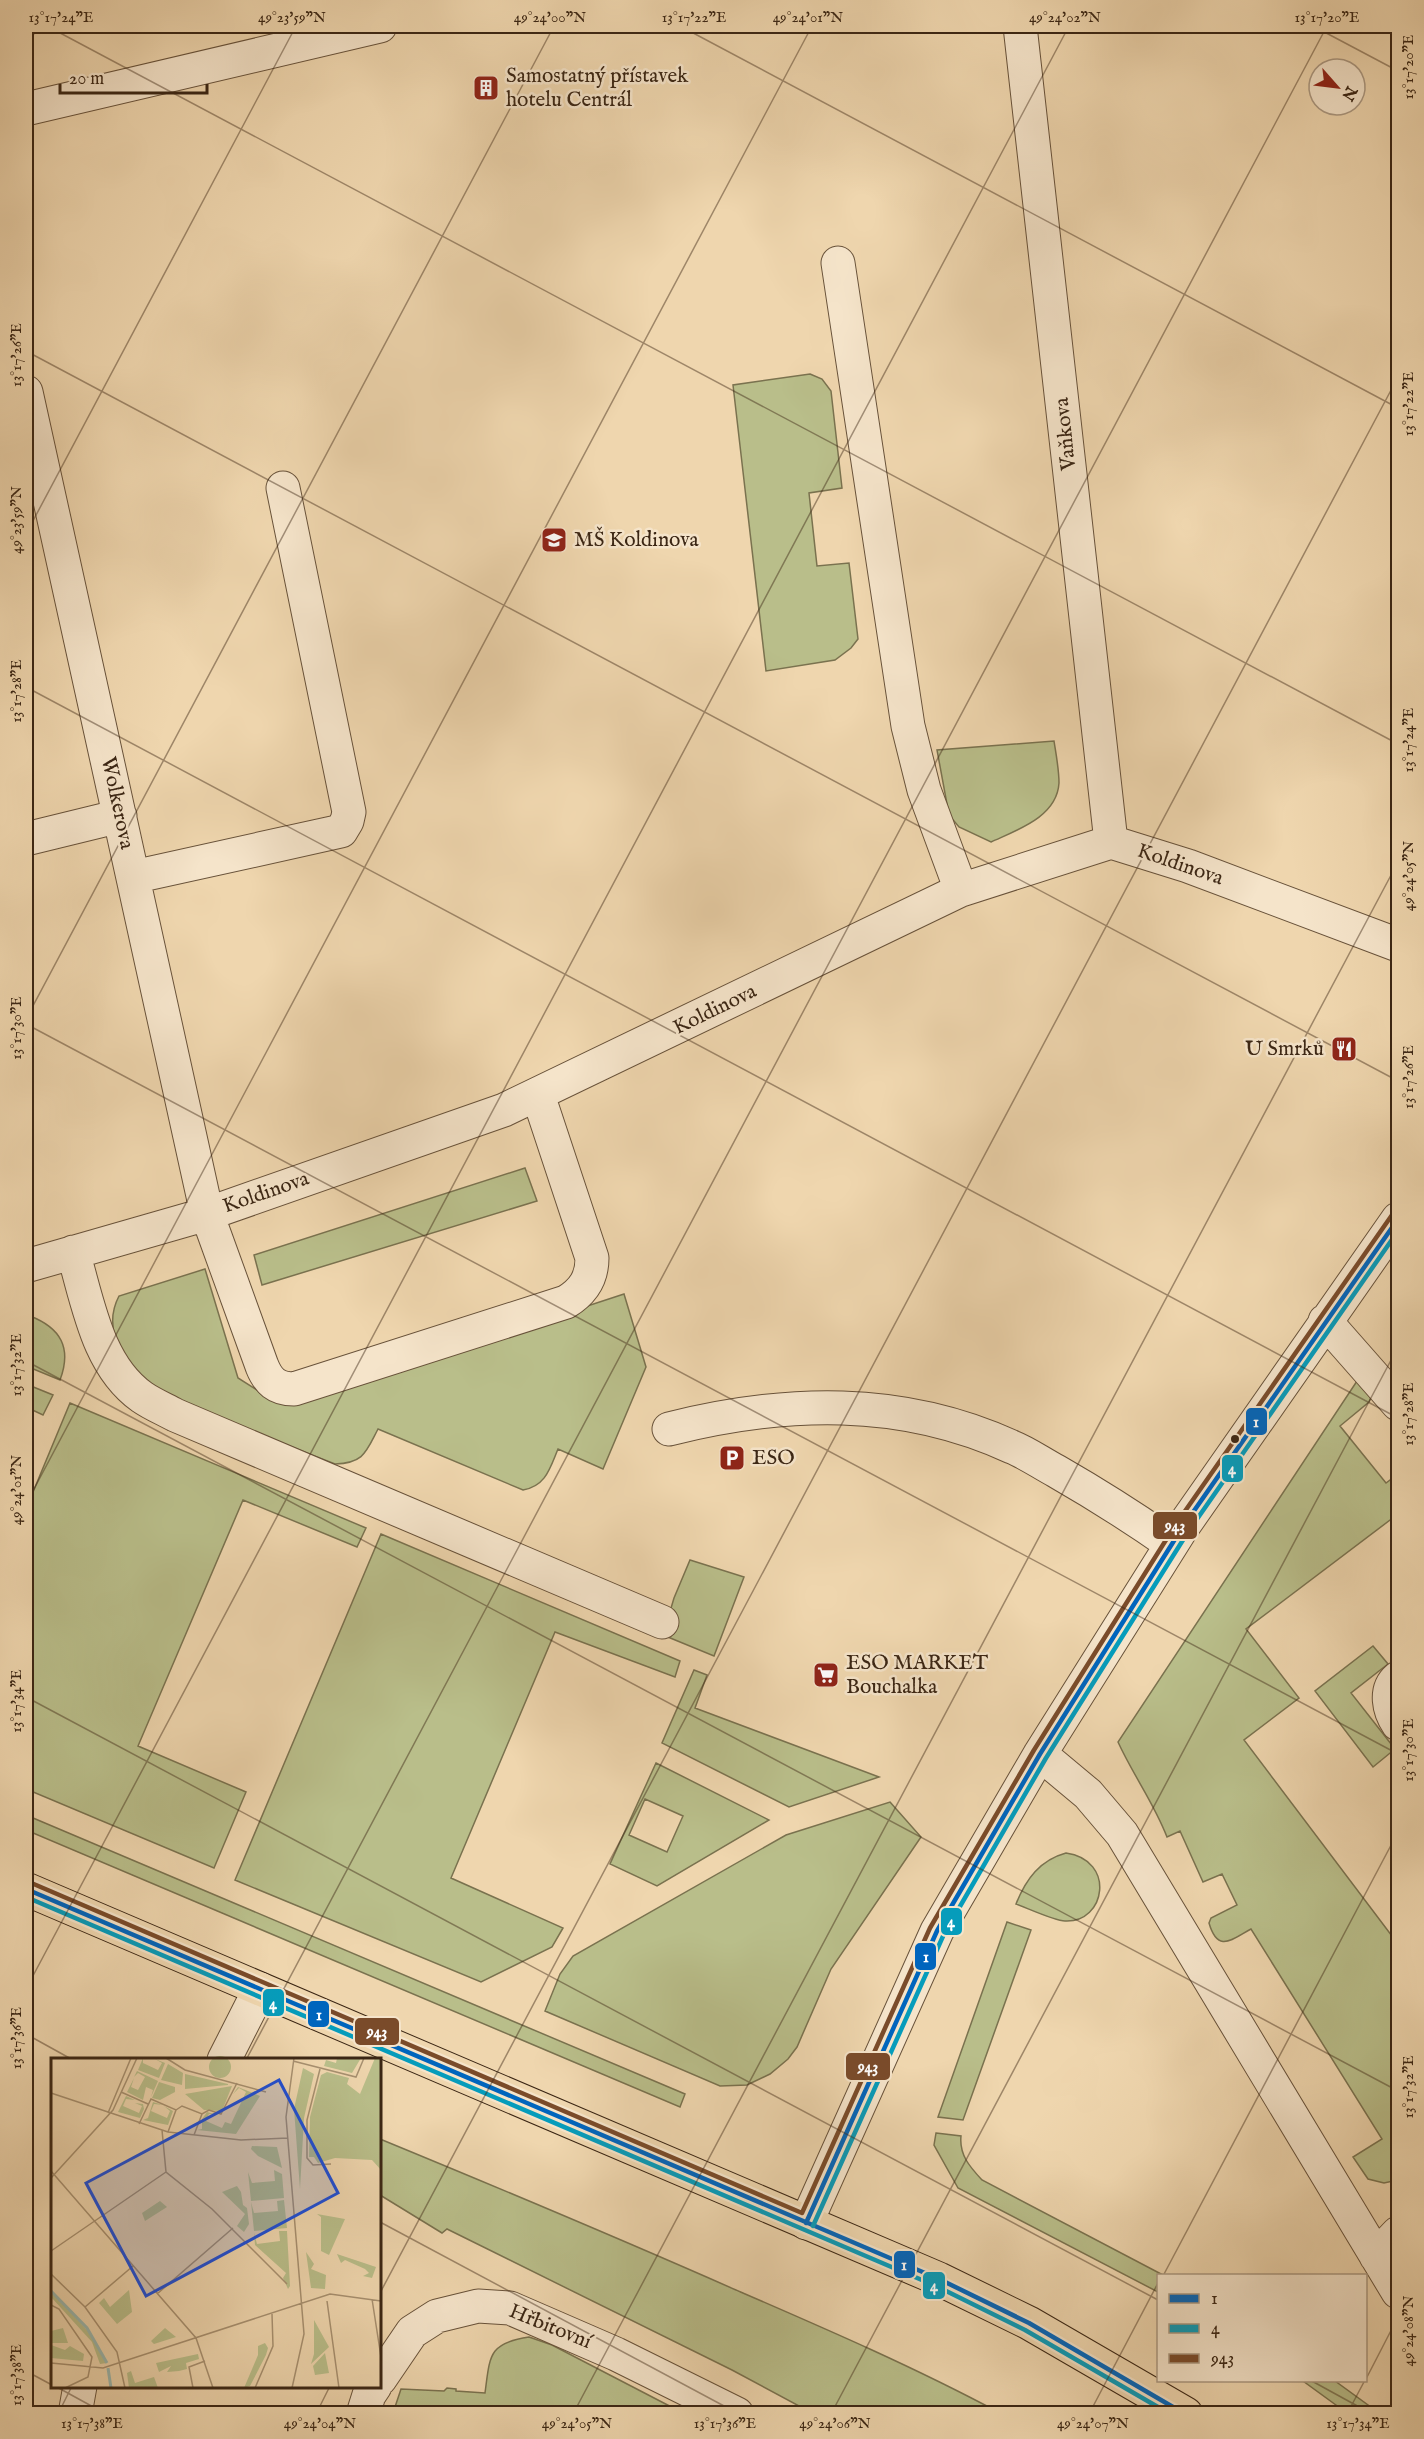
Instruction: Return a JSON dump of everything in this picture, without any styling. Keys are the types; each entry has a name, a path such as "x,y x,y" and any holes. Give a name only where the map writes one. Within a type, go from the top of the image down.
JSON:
{"main road":[{"path":"26,1889 939,2279 1029,2323 1186,2414"}],"street":[{"name":"Vaňkova","path":"1020,26 1111,842"},
{"path":"26,109 361,28"},
{"path":"838,263 908,726 924,790 961,890"},
{"name":"Wolkerova","path":"26,392 207,1214 267,1377 275,1386 294,1389 567,1302 579,1294 592,1270 592,1258 538,1095"},
{"path":"133,876 341,831 347,821 349,812 283,488"},
{"path":"26,839 120,816"},
{"name":"Koldinova","path":"26,1266 207,1214 504,1110 961,890 1111,842 1188,866 1398,945"},
{"path":"806,2223 937,1931 1041,1754 1172,1544 1398,1219"},
{"path":"73,1252 96,1332 106,1356 120,1376 143,1398 175,1415 662,1622"},
{"path":"1325,1322 1398,1404"},
{"path":"669,1429 734,1414 817,1406 867,1409 916,1416 965,1429 1012,1447 1101,1497 1172,1544"},
{"path":"1398,1678 1389,1695 1390,1707 1398,1724"},
{"path":"1041,1754 1088,1794 1122,1834 1387,2244 1398,2292"},
{"path":"225,2058 260,1989"},
{"name":"Hřbitovní","path":"381,2378 412,2332 437,2316 478,2306 510,2308 616,2354 737,2414"},
{"path":"75,2414 80,2388"},
{"path":"363,2414 374,2388"}],"green space":[{"path":"810,374 822,379 831,391 842,488 809,493 817,566 849,563 858,639 851,648 835,660 766,671 733,385"},
{"path":"1054,741 1059,778 1057,795 1051,805 1034,821 991,842 959,827 949,815 937,750"},
{"path":"525,1168 537,1201 262,1285 254,1255"},
{"path":"205,1269 238,1378 265,1395 298,1401 624,1294 646,1367 603,1469 558,1449 542,1480 537,1485 523,1490 378,1429 363,1455 352,1461 335,1464 170,1399 140,1377 122,1353 113,1325 114,1310 119,1296"},
{"path":"30,1316 49,1327 61,1340 65,1358 60,1380 26,1366 26,1317"},
{"path":"1361,1375 1372,1395 1369,1402 1340,1426 1386,1483 1398,1474 1398,1514 1246,1629 1299,1698 1244,1740 1398,1944 1398,2180 1384,2183 1368,2179 1353,2157 1382,2139 1251,1929 1226,1941 1221,1941 1213,1933 1209,1923 1211,1918 1237,1905 1222,1874 1203,1882 1180,1831 1167,1837 1118,1742"},
{"path":"26,1384 53,1395 43,1415 26,1407"},
{"path":"70,1403 366,1528 357,1547 243,1500 138,1746 246,1792 214,1868 26,1789 26,1509"},
{"path":"381,1534 680,1661 675,1677 555,1632 451,1878 563,1928 552,1947 481,1982 235,1880"},
{"path":"690,1560 744,1577 714,1656 663,1635 674,1598"},
{"path":"1373,1646 1388,1664 1351,1693 1395,1749 1373,1767 1315,1691"},
{"path":"694,1670 707,1675 695,1708 879,1777 789,1807 662,1743"},
{"path":"656,1763 769,1820 657,1886 610,1864","holes":["645,1799 683,1816 667,1852 629,1835"]},
{"path":"890,1802 921,1837 831,1969 797,2047 788,2059 770,2074 747,2085 720,2086 545,2011 560,1974 573,1956 786,1835"},
{"path":"26,1815 685,2094 680,2107 26,1830"},
{"path":"1066,1853 1082,1858 1093,1867 1098,1878 1100,1890 1097,1902 1089,1912 1079,1919 1065,1921 1016,1904 1024,1886 1035,1872 1049,1860"},
{"path":"1007,1922 1031,1930 963,2120 938,2117"},
{"path":"936,2133 961,2136 964,2155 982,2180 1161,2274 1157,2274 1157,2291 958,2188 934,2145"},
{"path":"381,2139 803,2319 902,2364 1000,2413 812,2413 732,2370 447,2229 442,2233 381,2196"},
{"path":"529,2337 552,2345 683,2413 393,2413 401,2389 444,2391 447,2388 456,2389 456,2391 485,2393 493,2353 506,2343"},
{"path":"1304,2382 1336,2382 1379,2413 1347,2413"}],"transit line":[{"name":"943","path":"29,1882 802,2213 930,1928 1034,1750 1176,1524 1392,1215"},
{"name":"1","path":"806,2223 937,1931 1040,1754 1182,1528 1398,1219"},
{"name":"4","path":"813,2226 944,1934 1046,1758 1188,1532 1398,1231"},
{"name":"1","path":"26,1889 939,2279 1029,2323 1185,2414"},
{"name":"4","path":"26,1897 936,2286 1025,2330 1170,2414"}],"place":[{"name":"Samostatný přístavek hotelu Centrál","path":"486,88"},
{"name":"MŠ Koldinova","path":"554,540"},
{"name":"U Smrků","path":"1344,1049"},
{"name":"ESO","path":"732,1458"},
{"name":"ESO MARKET Bouchalka","path":"826,1675"}]}
